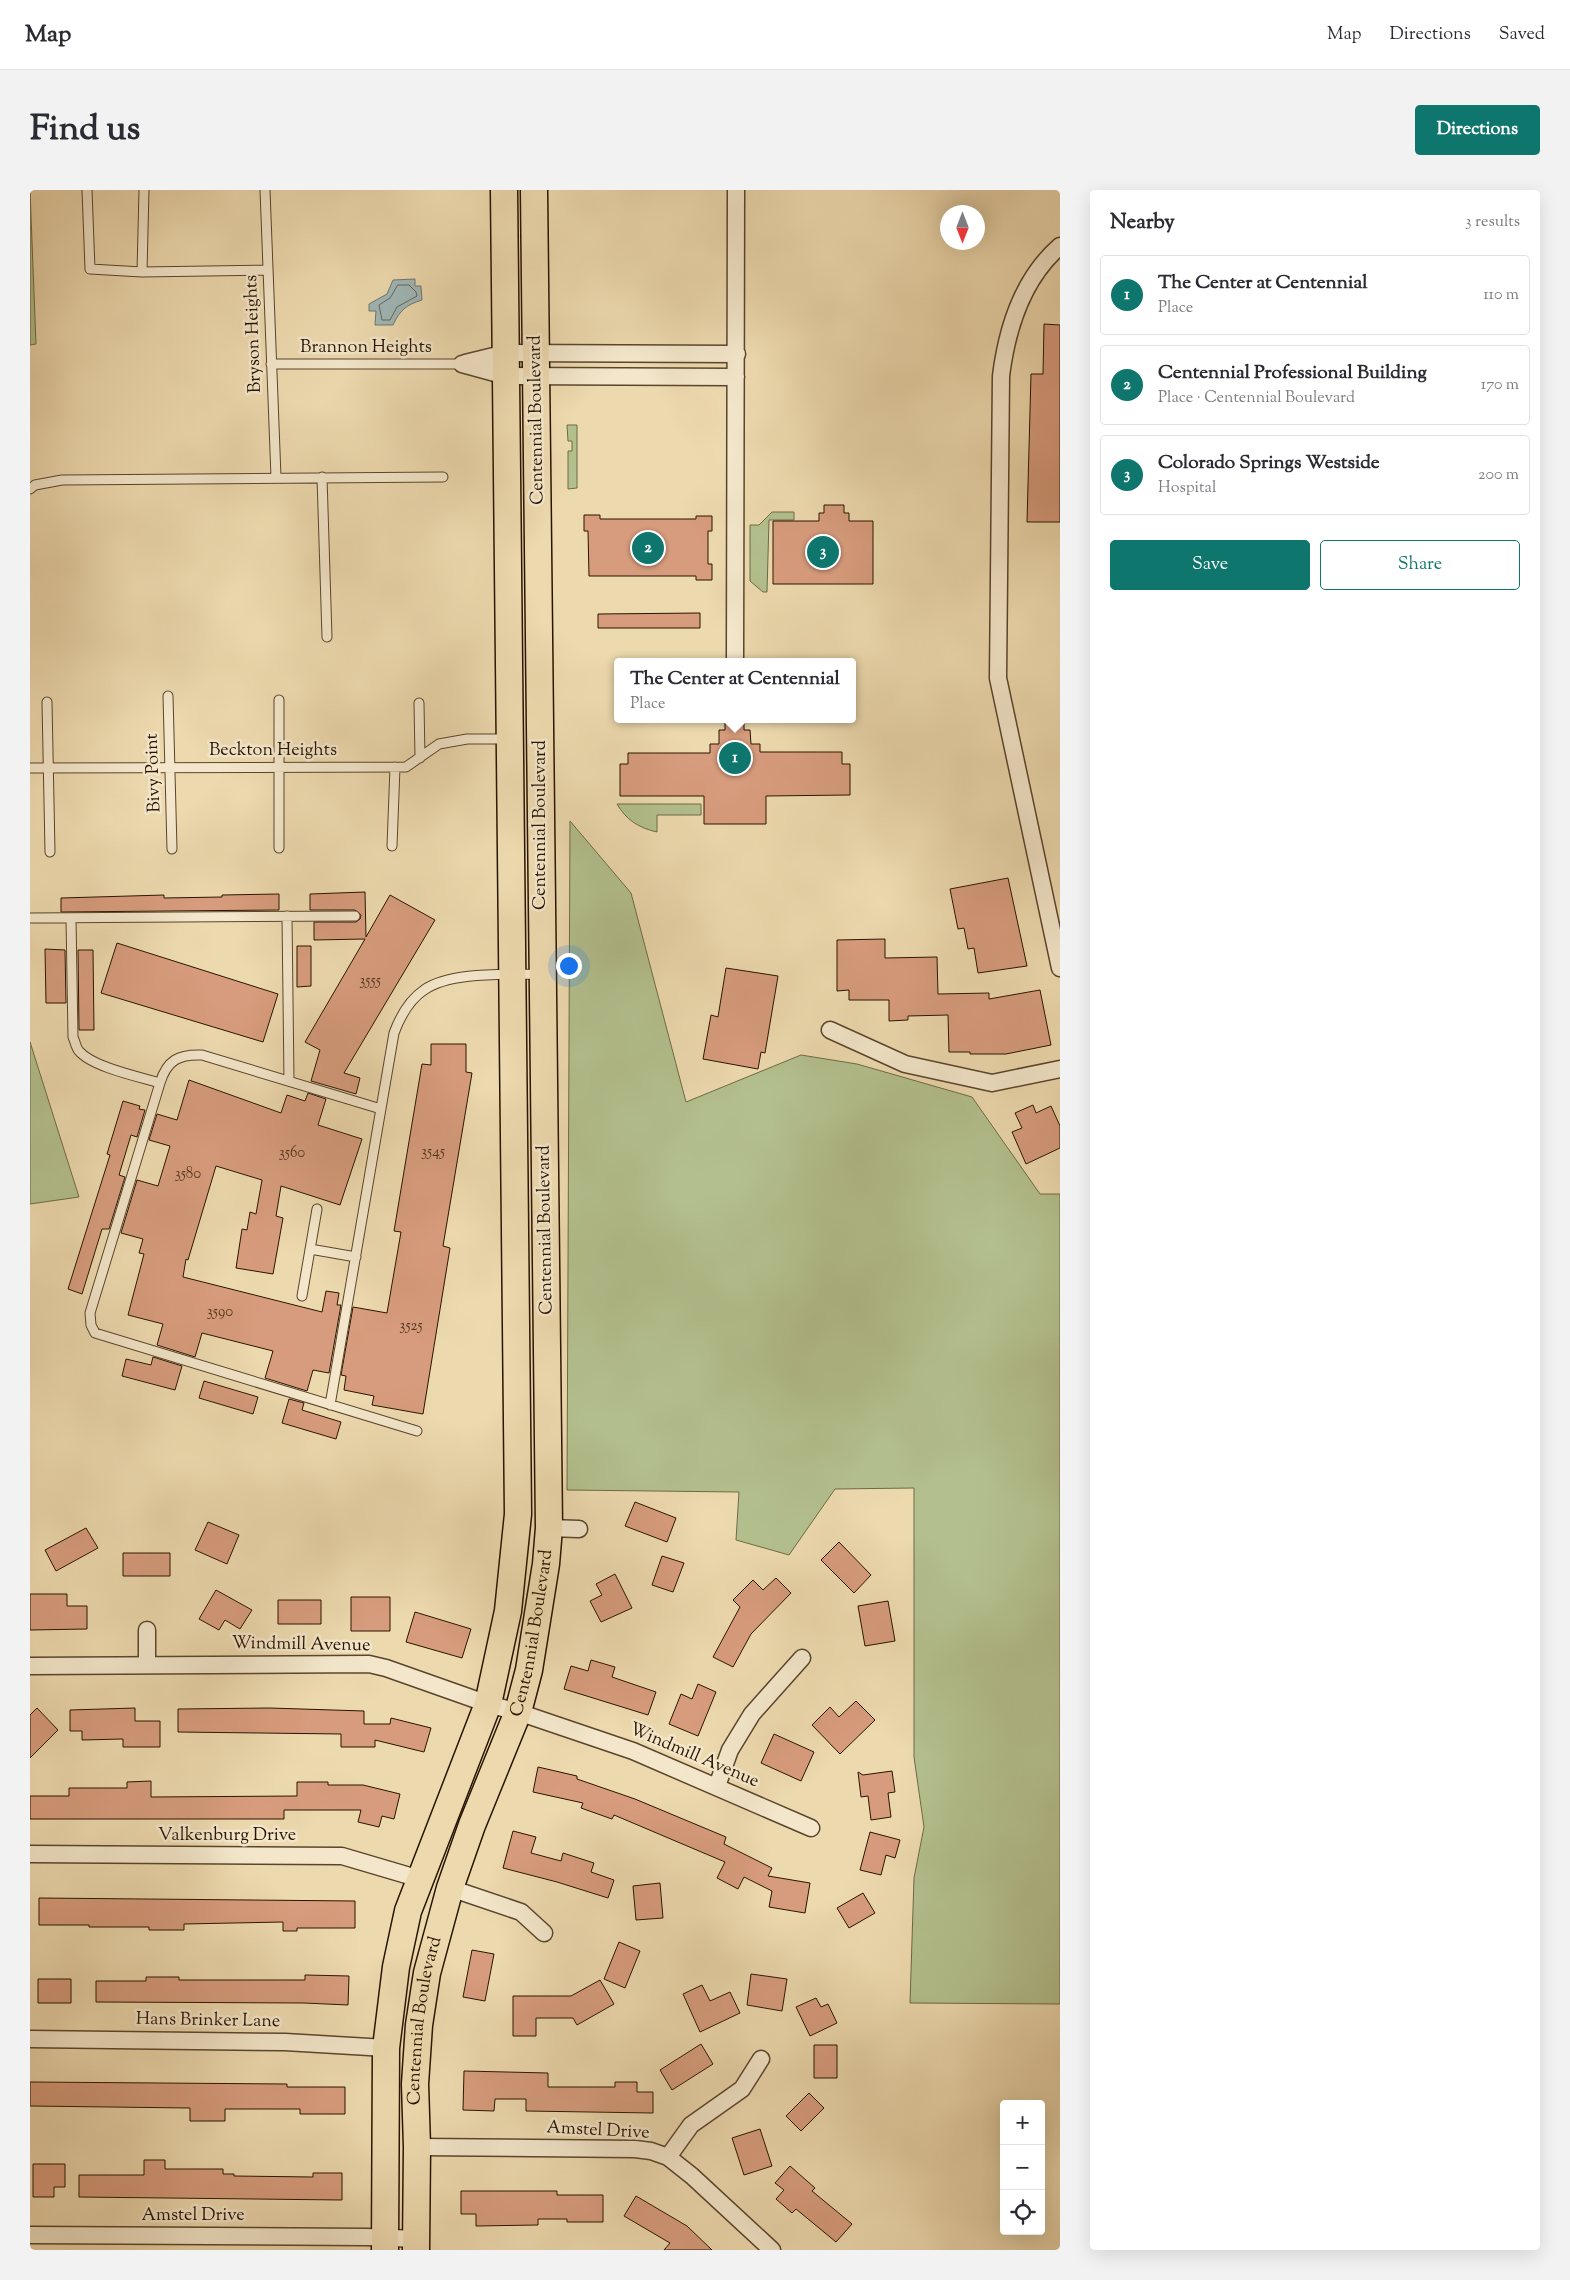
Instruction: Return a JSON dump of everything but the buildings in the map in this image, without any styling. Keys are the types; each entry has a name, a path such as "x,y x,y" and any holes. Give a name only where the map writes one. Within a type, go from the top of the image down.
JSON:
{"main road":[{"name":"Centennial Boulevard","path":"385,2243 386,2048 396,1967 408,1911 488,1704 508,1611 518,1514 504,190"},
{"name":"Centennial Boulevard","path":"416,2245 417,2146 415,2084 419,2025 427,1973 450,1888 472,1825 518,1712 529,1670 546,1564 549,1528 534,190"}],"street":[{"path":"735,658 736,190"},
{"path":"1060,246 1047,257 1022,295 1005,342 1001,376 998,678 1060,968"},
{"path":"462,364 537,365 737,354"},
{"path":"506,365 537,365 736,377"},
{"path":"830,1030 905,1064 992,1084 1060,1069"},
{"path":"549,1528 579,1529"},
{"path":"147,1630 147,1664"},
{"path":"717,1786 730,1750 752,1714 802,1658"},
{"name":"Windmill Avenue","path":"30,1666 369,1664 386,1668 633,1752 717,1786 811,1828"},
{"name":"Valkenburg Drive","path":"30,1854 342,1856 420,1878"},
{"path":"450,1888 521,1912 544,1933"},
{"name":"Hans Brinker Lane","path":"30,2039 285,2042 386,2048"},
{"path":"668,2157 690,2125 742,2089 761,2060"},
{"name":"Amstel Drive","path":"417,2146 635,2149 651,2151 668,2157 692,2176 772,2250"},
{"name":"Amstel Drive","path":"30,2235 416,2245"}],"lane":[{"path":"87,190 90,268 142,272 267,270"},
{"path":"142,272 144,190"},
{"name":"Bryson Heights","path":"265,190 276,477"},
{"name":"Brannon Heights","path":"271,364 462,364"},
{"path":"322,477 327,637"},
{"path":"30,489 35,485 62,480 443,477"},
{"name":"Bivy Point","path":"168,696 172,850"},
{"path":"279,700 279,848"},
{"path":"47,702 50,852"},
{"path":"419,702 420,758"},
{"name":"Beckton Heights","path":"30,768 406,767 439,744 467,739 509,739"},
{"path":"392,846 395,767"},
{"path":"288,916 288,1081"},
{"path":"30,918 355,916"},
{"path":"71,918 73,1037 78,1050 88,1059 99,1064 160,1083"},
{"path":"330,1405 394,1033 402,1015 414,999 424,990 442,982 463,978 542,974"},
{"path":"381,1109 202,1056 190,1055 172,1062 164,1070 90,1313 91,1325 95,1333 417,1431"},
{"path":"302,1296 317,1210"},
{"path":"310,1250 356,1257"}],"green space":[{"path":"30,190 36,344 30,345"},
{"path":"567,425 577,425 577,488 568,489 568,451 572,451 572,441 568,441"},
{"path":"772,512 794,512 794,520 769,520 767,592 763,592 750,581 750,525 759,525"},
{"path":"617,804 701,804 701,815 657,815 657,832 644,828 634,822 625,815"},
{"path":"570,821 631,893 686,1102 801,1055 857,1064 972,1097 1040,1194 1060,1194 1060,2004 910,2003 914,1878 924,1827 914,1757 914,1488 835,1489 789,1555 736,1540 739,1492 567,1490"},
{"path":"30,1042 79,1197 30,1204"}],"water":[{"path":"415,279 415,286 421,286 422,300 404,309 398,315 393,325 375,325 376,311 369,311 369,304 387,294 393,280"}],"place":[{"name":"Centennial Professional Building","path":"648,548"},
{"name":"Colorado Springs Westside","path":"823,552"},
{"name":"The Center at Centennial","path":"735,758"}]}
